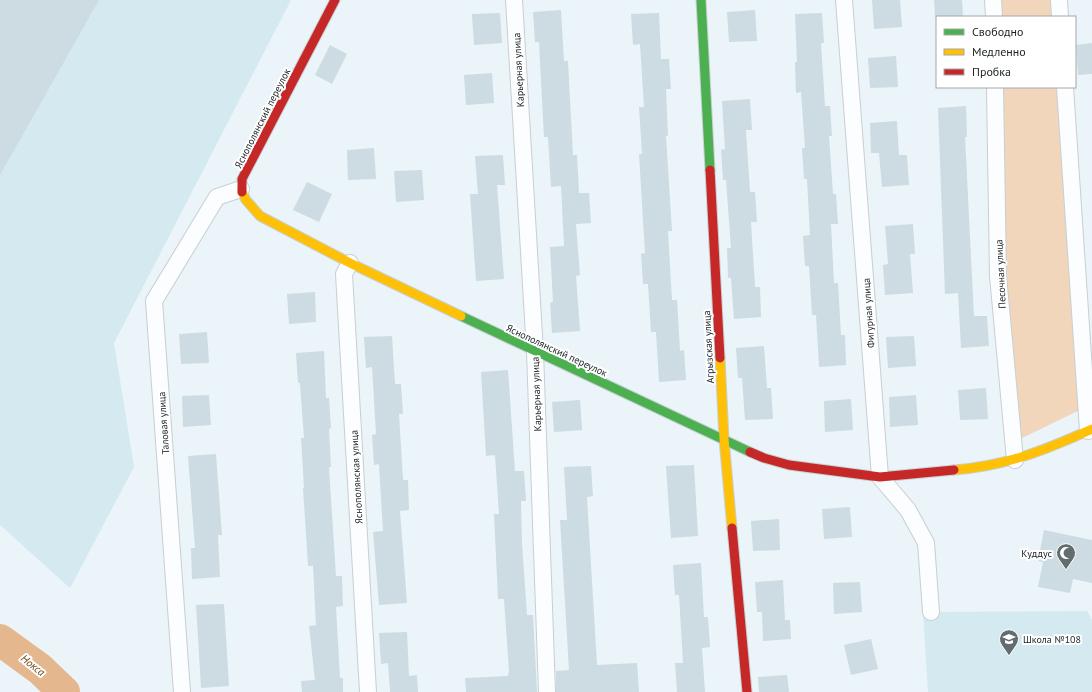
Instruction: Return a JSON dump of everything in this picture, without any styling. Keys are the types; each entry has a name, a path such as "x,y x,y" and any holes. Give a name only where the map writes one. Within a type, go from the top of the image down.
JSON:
{"street":[{"name":"Яснополянский переулок","path":"335,0 242,179 241,189 246,200 260,216 350,263 535,352 764,458 789,465 880,477 968,470 1015,460 1040,452 1090,430"},
{"name":"Карьерная улица","path":"514,0 535,352 547,692"},
{"name":"Агрызская улица","path":"701,0 724,439 747,692"},
{"name":"Фигурная улица","path":"844,0 880,477"},
{"path":"993,0 994,16"},
{"path":"1059,0 1060,16"},
{"name":"Песочная улица","path":"995,88 998,276 1015,460"},
{"path":"1065,88 1090,430"},
{"name":"Таловая улица","path":"182,692 154,302 217,197 241,189"},
{"name":"Яснополянская улица","path":"350,263 344,274 368,692"},
{"path":"880,477 908,510 926,543 931,612"}],"shaded area":[{"path":"0,0 291,0 114,343 134,467 70,588 0,525"},
{"path":"991,0 1063,0 1064,16 992,16"},
{"path":"995,88 1068,88 1088,406 1008,445"},
{"name":"Школа №108","path":"1087,611 1092,620 1092,692 928,692 923,612"}],"building":[{"path":"0,0 99,0 0,175"},
{"path":"872,0 900,0 902,27 874,29"},
{"path":"934,0 962,0 963,16 935,17"},
{"path":"561,10 564,61 568,61 573,155 577,155 579,193 589,193 591,223 576,224 580,275 576,276 580,331 552,333 550,303 553,302 550,247 564,246 561,186 551,187 548,137 544,137 539,42 535,42 533,12"},
{"path":"755,10 757,41 729,42 727,12"},
{"path":"500,13 502,43 474,45 472,14"},
{"path":"659,13 661,59 669,59 671,89 666,89 668,136 666,136 672,231 668,231 672,300 677,300 680,351 684,350 686,380 659,382 656,332 651,332 648,284 643,284 641,254 645,253 639,154 642,154 639,107 644,107 640,44 633,45 631,14"},
{"path":"822,13 824,43 821,43 825,106 830,106 832,136 829,136 833,194 836,194 838,224 831,224 834,283 838,283 841,335 845,335 846,365 819,367 816,315 812,315 809,266 805,266 803,236 810,235 807,179 804,179 802,148 805,148 801,92 796,93 795,62 797,62 795,14"},
{"path":"1092,43 1092,74 1078,75 1076,45"},
{"path":"330,45 347,54 332,84 315,75"},
{"path":"896,56 898,87 870,88 868,58"},
{"path":"492,73 494,103 466,105 464,75"},
{"path":"750,99 752,130 746,130 750,192 755,192 757,222 751,222 755,287 760,287 761,317 734,319 731,278 728,278 727,248 731,248 726,180 723,180 721,150 725,149 722,101"},
{"path":"966,106 967,137 965,137 974,316 987,316 989,346 961,348 958,293 945,294 938,108"},
{"path":"897,121 899,155 907,155 909,185 882,187 879,153 871,153 870,123"},
{"path":"374,148 376,179 348,180 347,150"},
{"path":"503,155 505,185 497,185 504,279 476,281 470,194 478,194 475,156"},
{"path":"422,170 424,200 396,202 394,171"},
{"path":"307,182 332,194 319,222 293,210"},
{"path":"913,224 915,254 910,254 913,293 885,295 883,265 888,264 885,226"},
{"path":"315,292 316,322 289,324 287,294"},
{"path":"207,332 209,363 181,364 179,334"},
{"path":"392,336 395,384 401,384 403,414 399,414 403,480 408,480 409,510 400,511 407,603 379,605 373,532 383,531 379,464 374,465 372,435 376,434 372,367 366,368 364,337"},
{"path":"914,336 916,366 888,368 886,337"},
{"path":"764,346 767,388 771,388 773,419 745,420 742,378 738,378 736,348"},
{"path":"324,351 326,398 329,398 331,428 329,429 331,467 329,467 336,576 342,576 343,606 336,607 340,678 343,678 343,692 302,692 301,681 315,680 309,626 316,625 313,566 308,566 301,438 304,438 296,353"},
{"path":"508,370 515,471 524,471 526,501 521,501 522,543 527,615 533,615 537,692 466,692 465,678 508,676 509,671 504,599 498,599 494,514 499,514 495,455 486,456 481,372"},
{"path":"986,388 988,419 960,420 958,390"},
{"path":"209,395 211,425 183,427 182,396"},
{"path":"916,395 918,425 890,427 889,397"},
{"path":"851,399 853,430 825,432 824,401"},
{"path":"580,400 582,430 554,432 552,402"},
{"path":"216,454 222,535 218,535 220,577 192,579 191,548 195,548 188,456"},
{"path":"694,465 698,536 671,538 666,466"},
{"path":"591,466 593,496 587,497 597,665 637,663 639,692 556,692 556,671 569,670 560,520 567,520 564,467"},
{"path":"850,507 852,537 824,539 822,509"},
{"path":"779,519 780,550 753,551 751,521"},
{"name":"Куддус","path":"1044,530 1092,540 1092,583 1073,579 1070,593 1038,587 1043,562 1038,561"},
{"path":"701,563 704,617 708,617 710,647 702,648 705,692 677,692 675,663 683,663 679,595 675,595 673,565"},
{"path":"783,580 785,620 790,620 791,639 763,641 762,612 757,612 755,582"},
{"path":"860,582 862,612 834,614 833,583"},
{"path":"224,604 229,686 201,688 196,605"},
{"path":"407,632 409,676 417,675 418,692 390,692 388,663 381,664 379,633"},
{"path":"871,639 878,669 851,675 844,645"},
{"path":"787,675 789,692 759,692 758,677"}],"waterway":[{"name":"Нокса","path":"0,640 40,669 64,692"}],"traffic: fast":[{"path":"701,0 710,170"},
{"path":"461,316 750,452"}],"traffic: slow":[{"path":"242,192 246,200 260,216 350,263 461,316"},
{"path":"720,358 724,439 732,528"},
{"path":"954,470 991,465 1025,456 1058,444 1092,429"}],"traffic: jam":[{"path":"242,192 242,179 335,0"},
{"path":"710,170 720,358"},
{"path":"750,452 764,458 789,465 880,477 954,470"},
{"path":"732,528 747,692"}],"place":[{"name":"Куддус","path":"1066,570"},
{"name":"Школа №108","path":"1009,656"}]}
